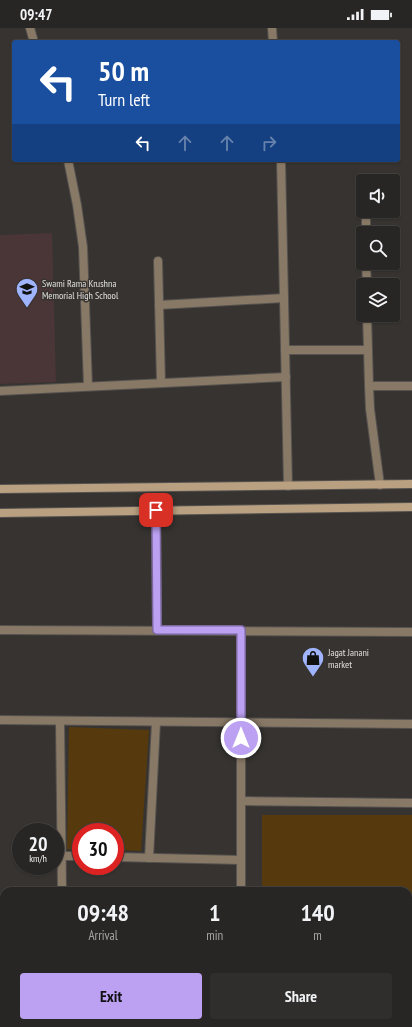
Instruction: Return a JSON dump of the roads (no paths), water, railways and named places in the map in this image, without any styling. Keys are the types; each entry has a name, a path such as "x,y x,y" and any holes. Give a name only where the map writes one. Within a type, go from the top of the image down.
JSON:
{"street":[{"path":"30,28 33,40"},
{"path":"272,28 273,40"},
{"path":"68,162 77,205 83,248 88,386"},
{"path":"281,162 288,486"},
{"path":"158,261 161,383"},
{"path":"159,305 284,298"},
{"path":"367,322 369,386 380,485"},
{"path":"285,350 368,350"},
{"path":"0,391 286,377"},
{"path":"369,386 412,386"},
{"path":"0,489 412,484"},
{"path":"0,513 412,506"},
{"path":"156,510 157,630"},
{"path":"0,630 412,632"},
{"path":"241,630 241,887"},
{"path":"0,720 412,724"},
{"path":"60,721 61,823"},
{"path":"149,858 156,722"},
{"path":"241,801 412,803"},
{"path":"124,857 241,860"},
{"path":"62,875 62,887"}],"place":[{"name":"Swami Rama Krushna Memorial High School","path":"27,308"},
{"name":"Jagat Janani market","path":"313,678"}]}
